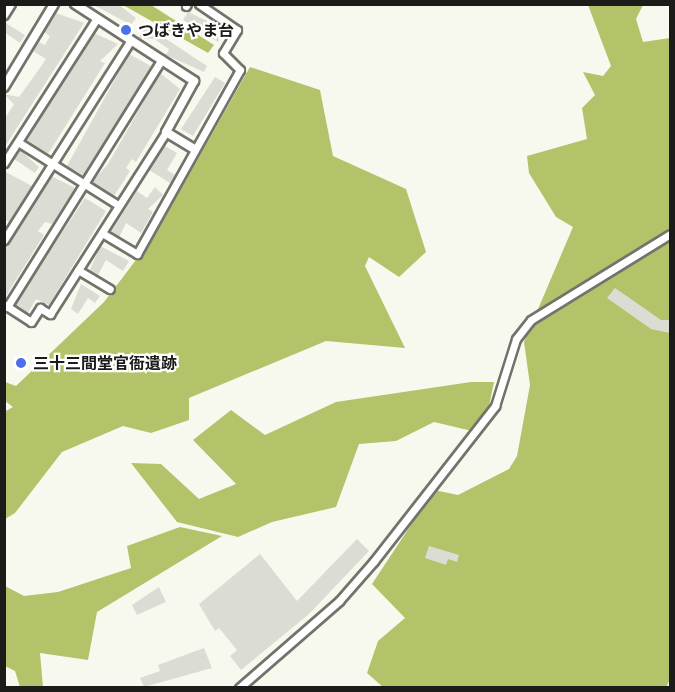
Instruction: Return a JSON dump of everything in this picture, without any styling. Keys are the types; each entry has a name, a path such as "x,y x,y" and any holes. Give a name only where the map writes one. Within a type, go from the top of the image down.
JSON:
{"street":[{"path":"4,15 11,4"},
{"path":"4,87 54,4"},
{"path":"75,4 162,59 194,81 166,132 50,314 40,308 31,322 6,306 162,59"},
{"path":"102,233 137,254 181,182 182,165 240,70 223,53 237,30 198,4"},
{"path":"4,163 97,18"},
{"path":"4,240 131,40"},
{"path":"166,132 192,148"},
{"path":"18,142 118,205"},
{"path":"239,687 339,602 374,561 495,406 516,339 531,320 670,234"},
{"path":"78,270 110,289"}],"green space":[{"path":"123,5 151,5 214,45 208,53"},
{"path":"588,5 643,5 636,19 643,42 670,38 670,679 666,688 384,688 367,673 378,641 405,618 372,584 434,490 458,495 509,469 517,456 530,385 524,342 573,227 556,217 529,173 527,156 587,139 582,108 595,95 583,72 603,76 611,66"},
{"path":"250,67 320,90 333,156 406,189 426,252 399,277 369,257 365,266 405,348 326,341 189,398 189,420 151,433 123,426 62,452 15,513 5,519 4,412 13,407 5,401 5,382 16,386 104,302 155,235"},
{"path":"471,382 494,382 488,411 472,431 434,422 396,441 359,444 336,507 272,522 238,537 177,522 131,463 161,464 199,499 236,484 193,440 231,410 265,435 336,402"},
{"path":"180,527 222,536 97,612 88,660 40,653 43,687 20,687 15,671 5,666 5,586 24,596 58,592 131,568 127,546"}],"building":[{"path":"92,4 118,4 136,18 131,25"},
{"path":"188,12 216,25 223,34 218,42 183,20"},
{"path":"56,13 84,23 4,148 4,120 14,104 4,94 19,97 46,59 33,51 39,42 45,45 50,36 44,32"},
{"path":"4,22 25,35 20,43 4,32"},
{"path":"145,25 207,66 204,72 166,55 169,49 154,39 139,38"},
{"path":"94,33 118,44 100,61 105,63 48,154 26,140"},
{"path":"129,54 151,66 89,178 67,166"},
{"path":"160,73 180,89 136,162 132,159 126,168 130,171 114,196 92,182 108,164"},
{"path":"215,77 225,83 193,136 181,129"},
{"path":"165,146 177,153 167,170 175,175 170,183 149,170"},
{"path":"20,150 39,167 35,173 14,159"},
{"path":"4,171 32,186 9,222 4,219"},
{"path":"51,176 75,188 52,224 45,222 38,231 44,235 4,299 4,246"},
{"path":"155,187 163,195 148,209 153,212 141,233 126,223 119,237 111,232 137,191 147,198"},
{"path":"85,198 106,211 49,305 36,299 28,313 15,304"},
{"path":"100,246 129,261 123,271 106,260 98,275 90,270"},
{"path":"81,284 100,296 95,303 88,298 78,314 71,309"},
{"path":"615,288 661,320 670,320 670,333 651,329 607,298"},
{"path":"357,539 369,551 308,615 241,670 230,656 237,650 219,628 215,631 199,604 260,554 297,601"},
{"path":"429,546 459,555 457,562 448,559 446,565 425,558"},
{"path":"159,587 166,602 137,615 132,605"},
{"path":"204,648 212,668 144,687 140,678 160,671 158,665"}],"place":[{"name":"つばきやま台","path":"126,30"},
{"name":"三十三間堂官衙遺跡","path":"21,363"}]}
